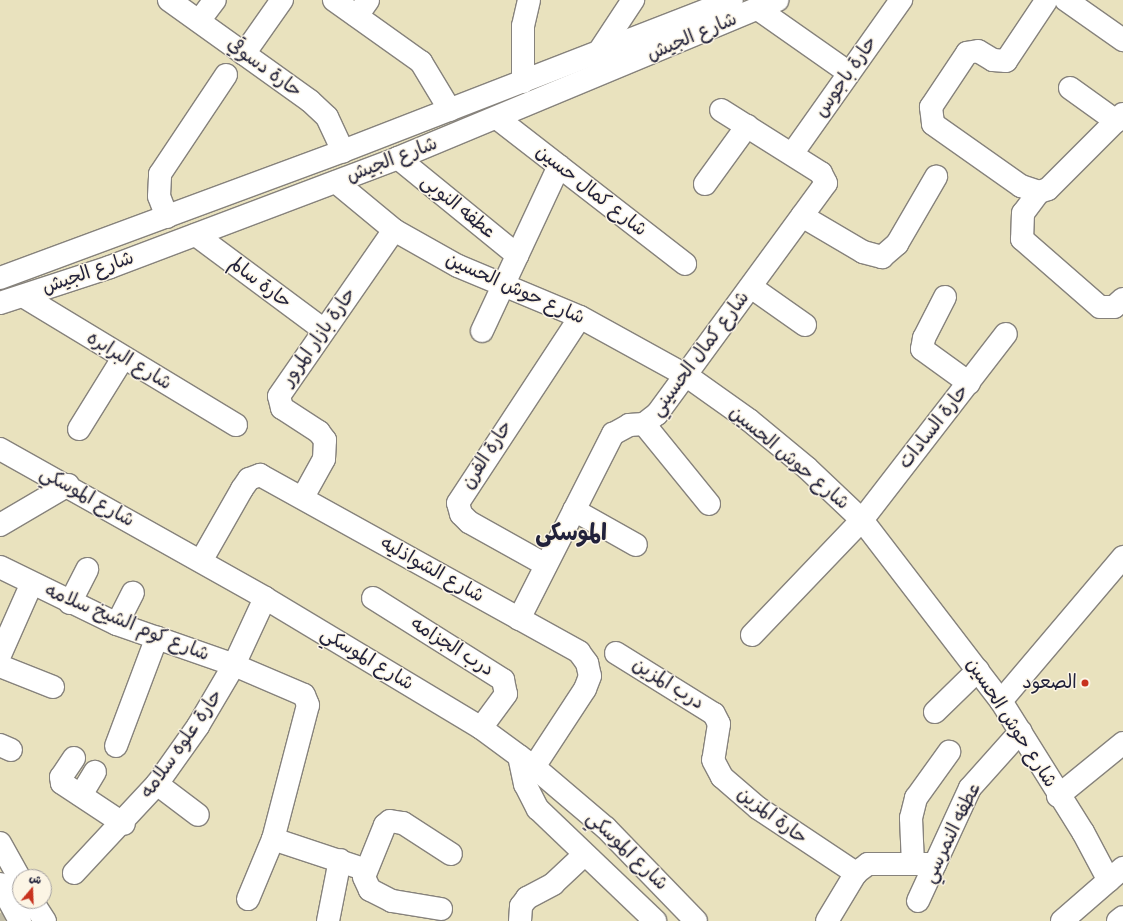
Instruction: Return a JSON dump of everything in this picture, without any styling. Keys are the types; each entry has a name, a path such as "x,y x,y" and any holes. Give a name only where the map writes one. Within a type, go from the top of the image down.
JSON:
{"street":[{"name":"حارة دسوقي","path":"169,0 322,112 343,151"},
{"path":"199,21 215,0"},
{"path":"244,54 282,0"},
{"path":"334,0 363,8 421,62 450,110"},
{"path":"523,82 523,26 529,0"},
{"path":"598,52 633,0"},
{"name":"شارع الجيش","path":"0,278 343,151 732,0"},
{"name":"شارع الجيش","path":"0,303 196,235 398,158 777,0"},
{"name":"حارة باجوس","path":"792,154 900,0"},
{"path":"1039,192 1021,186 939,130 930,116 931,107 967,53 978,51 992,60 1006,61 1016,51 1049,0 1123,40"},
{"path":"758,9 849,73"},
{"path":"167,217 159,196 160,174 226,75"},
{"path":"1070,88 1119,118 1048,189 1039,192 1023,213 1022,239 1100,307 1114,307 1123,299"},
{"path":"721,110 792,154"},
{"name":"شارع كمال حسين","path":"497,118 685,264"},
{"path":"705,184 746,126"},
{"name":"شارع كمال الحسيني","path":"519,619 613,434 629,425 644,424 687,376 826,183 821,173 792,154"},
{"name":"عطفه النوبى","path":"398,158 517,255"},
{"path":"482,331 559,166"},
{"path":"802,216 863,252 882,257 897,244 936,177"},
{"name":"شارع حوش الحسين","path":"336,182 394,230 458,266 580,317 687,376 801,463 862,520 978,670 1021,731 1058,796 1083,832 1116,874"},
{"name":"حارة بازار المرور","path":"303,497 324,458 325,440 319,432 282,408 279,396 394,230"},
{"name":"حارة سالم","path":"196,235 324,330"},
{"path":"751,288 805,325"},
{"name":"شارع البرابره","path":"23,296 122,358 236,426"},
{"path":"945,297 924,338 922,349 969,383"},
{"name":"حارة الفرن","path":"546,565 469,522 461,514 458,503 580,317"},
{"name":"حارة السادات","path":"752,636 862,520 1006,334"},
{"path":"79,429 122,358"},
{"path":"644,424 709,504"},
{"name":"شارع الموسكي","path":"0,449 68,485 265,598 481,728 527,762 606,828 696,921"},
{"name":"شارع الشواذليه","path":"201,561 249,479 260,475 303,497 579,652 587,663 590,676 527,762"},
{"path":"0,525 68,485"},
{"path":"574,510 636,545"},
{"path":"1001,701 1123,557"},
{"name":"شارع كوم الشيخ سلامه","path":"0,567 31,584 117,624 234,665 299,692 307,700 273,839"},
{"path":"70,603 87,569"},
{"path":"0,655 31,584"},
{"path":"117,624 133,593"},
{"name":"حارة علوه سلامه","path":"74,873 124,824 157,784 198,726 234,665 265,598"},
{"name":"درب الجزامه","path":"373,598 503,680 506,694 481,728"},
{"path":"116,746 157,637"},
{"name":"درب المزين","path":"616,653 714,714 718,724 714,742"},
{"path":"0,666 53,688"},
{"path":"935,712 978,670"},
{"name":"عطفه النمرسي","path":"918,901 924,864 970,788 1021,731"},
{"name":"حارة المزين","path":"714,742 713,760 722,777 758,808 856,874"},
{"path":"1058,796 1123,743"},
{"path":"827,921 856,874 876,862 924,864 911,818 916,798 949,752"},
{"path":"74,758 61,780 124,824"},
{"path":"527,762 525,784 538,809 584,855 655,921"},
{"path":"81,795 95,772"},
{"path":"157,784 198,815"},
{"path":"441,909 387,899 365,884 366,870 385,825 390,821 403,823 451,854"},
{"path":"248,899 273,839 340,860 366,870"},
{"path":"0,843 14,869"},
{"path":"520,921 521,906 527,898 553,884 584,855"},
{"path":"328,921 340,860"},
{"path":"1062,921 1116,874"},
{"path":"0,884 20,921"},
{"path":"37,909 45,921"},
{"path":"1118,921 1123,917"}],"tunnel":[{"path":"0,913 4,921"}],"place":[{"name":"الصعود","path":"1085,683"}],"district":[{"name":"الموسكى","path":"571,533"}]}
